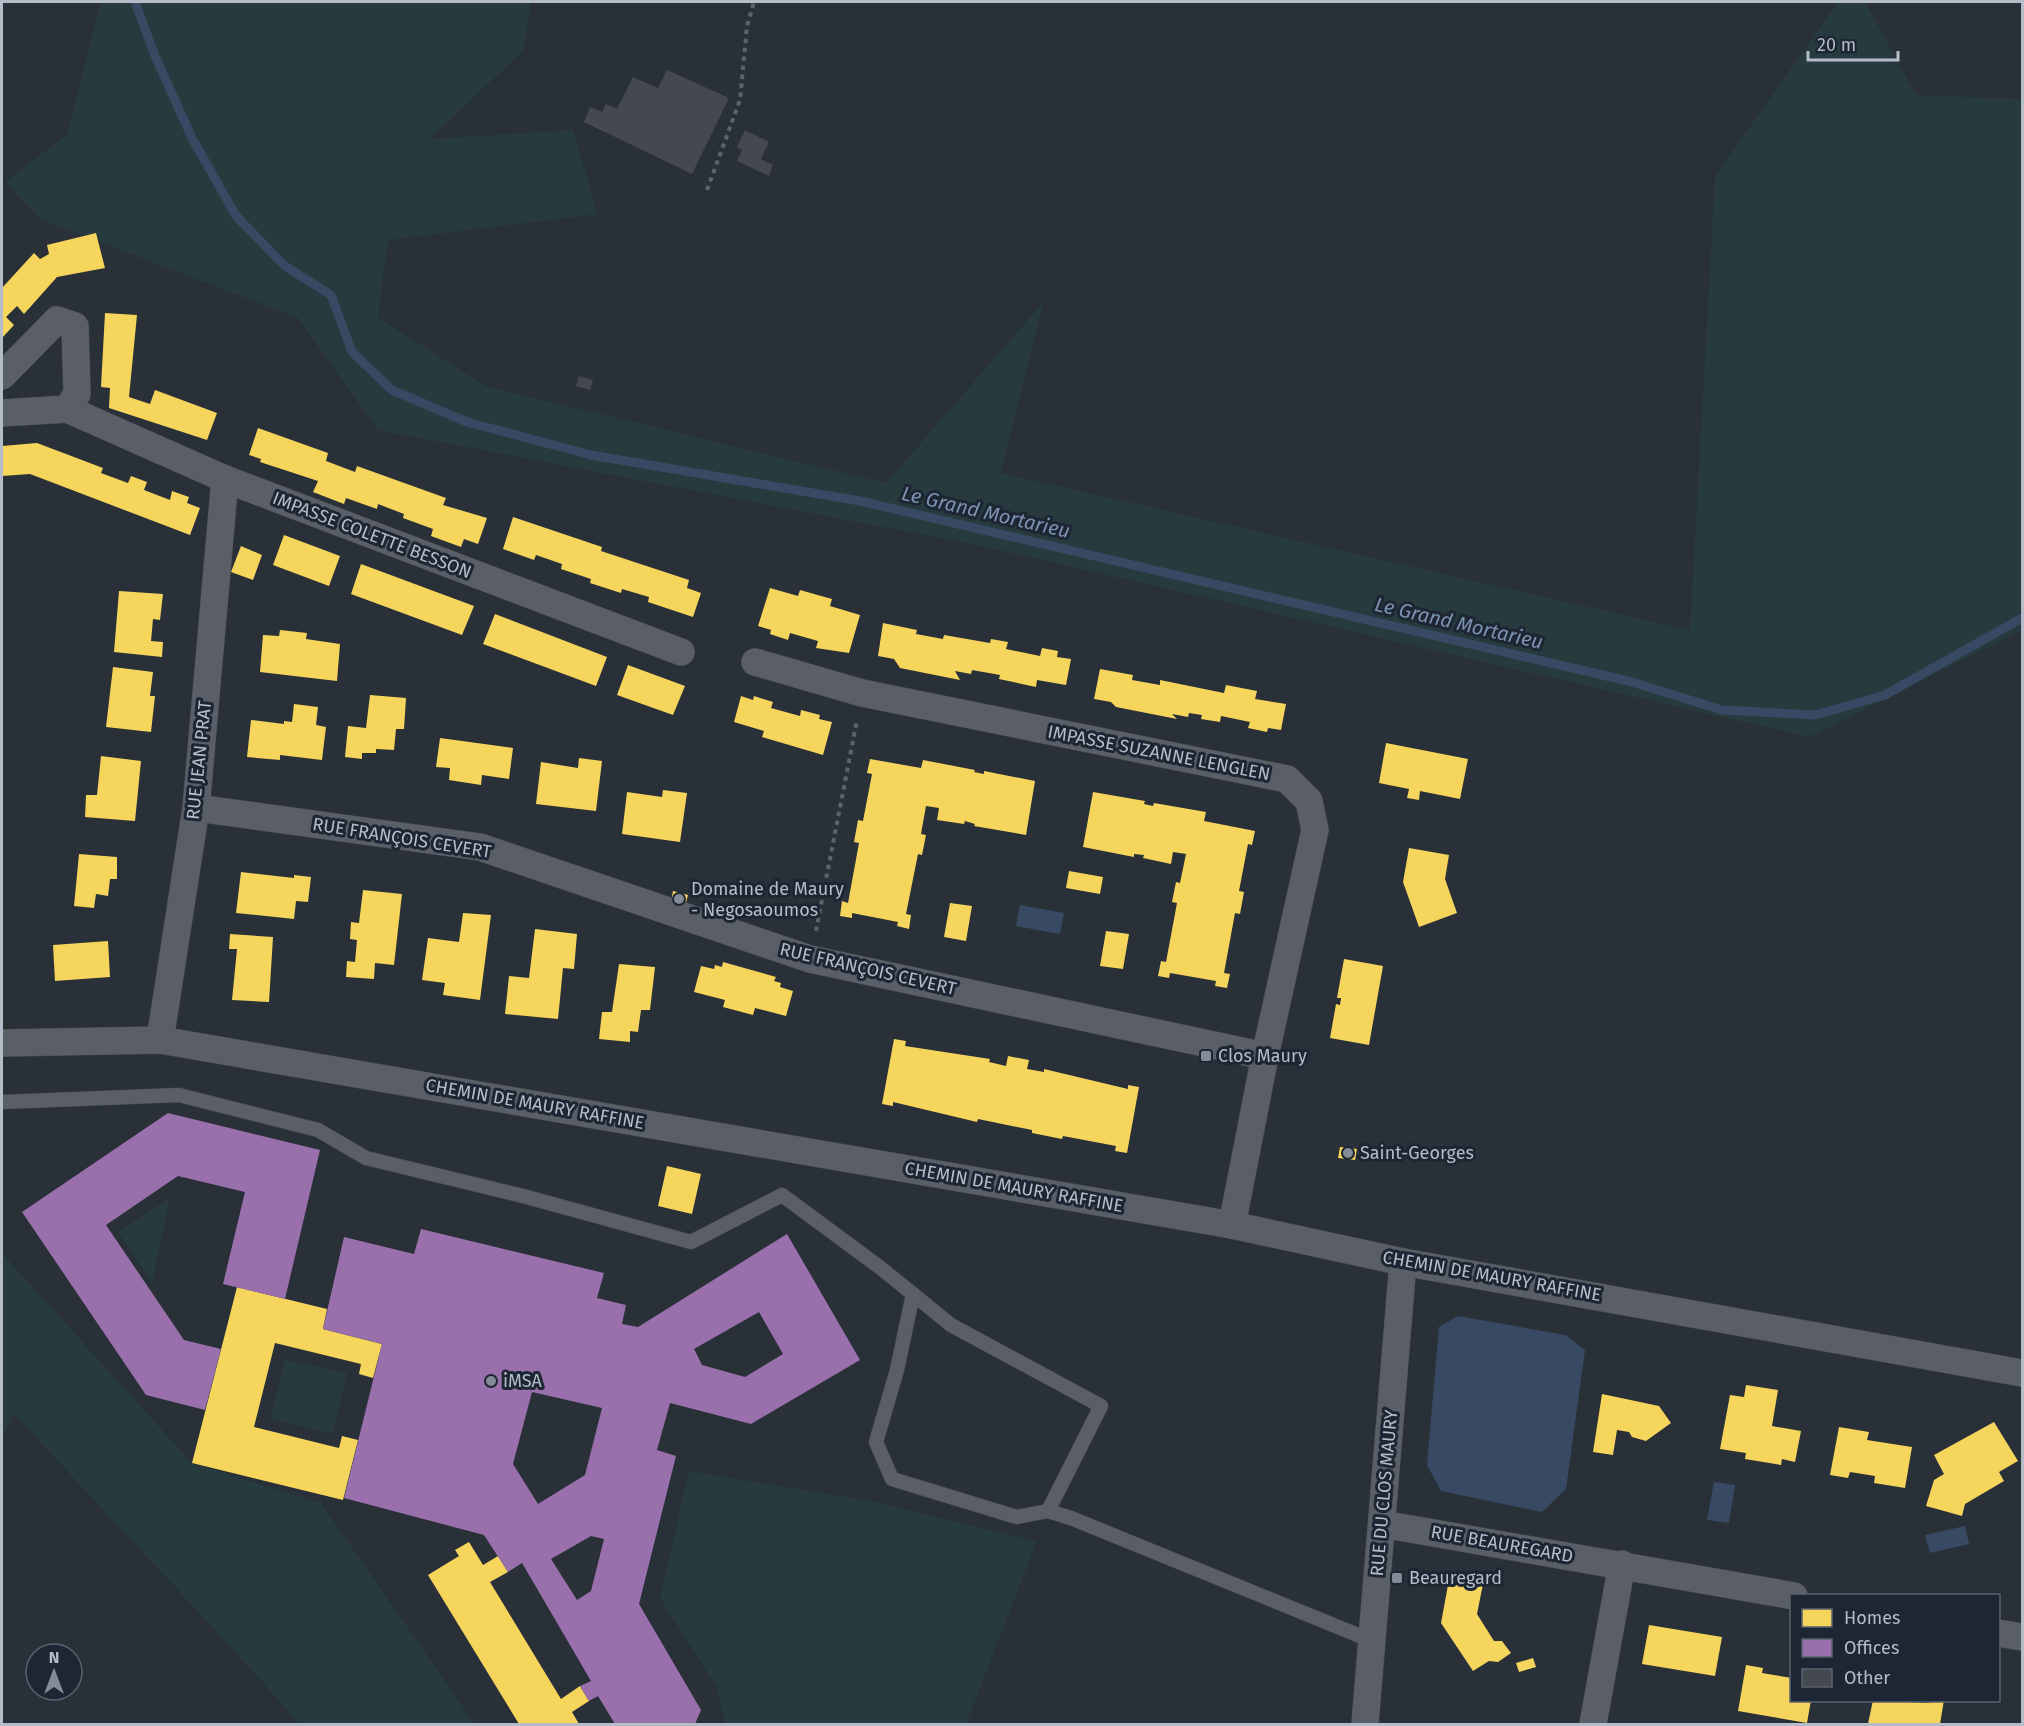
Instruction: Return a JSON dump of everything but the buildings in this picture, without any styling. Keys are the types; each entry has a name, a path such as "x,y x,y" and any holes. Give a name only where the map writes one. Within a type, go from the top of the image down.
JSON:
{"street":[{"path":"2,376 57,320 75,326 77,394 67,409"},
{"name":"IMPASSE COLETTE BESSON","path":"2,413 67,409 225,479 681,652"},
{"name":"RUE JEAN PRAT","path":"160,1040 196,808 225,479"},
{"name":"IMPASSE SUZANNE LENGLEN","path":"755,662 862,693 1287,779 1309,801 1315,830 1266,1056 1233,1225"},
{"name":"RUE FRANÇOIS CEVERT","path":"196,808 480,847 810,959 1266,1056"},
{"name":"CHEMIN DE MAURY RAFFINE","path":"2,1043 160,1040 1233,1225 1403,1262 2022,1373"},
{"name":"RUE DU CLOS MAURY","path":"1365,1725 1370,1640 1382,1524 1403,1262"},
{"name":"RUE BEAUREGARD","path":"1382,1524 1622,1564 1790,1595"},
{"path":"1593,1725 1622,1564"},
{"path":"2000,1633 2022,1637"}],"lane":[{"path":"2,1102 179,1095 318,1130 366,1158 523,1196 691,1242 782,1195 951,1325 1101,1406 1048,1510"},
{"path":"913,1294 897,1370 876,1442 892,1479 1017,1516 1048,1510 1370,1640"}],"path":[{"path":"707,190 740,100 747,26 754,2"},
{"path":"810,959 862,693"}],"green space":[{"path":"101,2 531,2 524,50 430,139 573,130 598,214 388,240 378,317 485,386 886,483 1044,301 1001,473 1690,630 1715,176 1838,2 1865,2 1916,95 2022,99 2022,630 1809,737 977,545 378,430 298,318 40,219 5,182 67,134"},
{"path":"170,1198 152,1283 118,1232"},
{"path":"2,1253 192,1463 321,1503 475,1724 300,1724 14,1414 2,1437"},
{"path":"285,1360 347,1373 332,1434 270,1418"},
{"path":"689,1471 870,1501 1037,1541 966,1724 725,1724 716,1686 660,1598"}],"water":[{"path":"1020,905 1064,913 1060,934 1016,926"},
{"path":"1458,1316 1565,1335 1585,1350 1566,1489 1542,1512 1441,1491 1427,1465 1439,1327"},
{"path":"1714,1482 1735,1485 1729,1523 1707,1520"},
{"path":"1965,1526 1969,1544 1930,1553 1925,1535"}],"waterway":[{"name":"Le Grand Mortarieu","path":"135,2 155,56 192,138 236,216 285,266 331,295 352,352 392,390 467,422 591,455 860,501 1632,682 1722,710 1815,715 1885,695 2022,618"}],"place":[{"name":"Domaine de Maury - Negosaoumos","path":"679,899"},
{"name":"Clos Maury","path":"1206,1056"},
{"name":"Saint-Georges","path":"1348,1153"},
{"name":"iMSA","path":"491,1381"},
{"name":"Beauregard","path":"1397,1578"}]}
